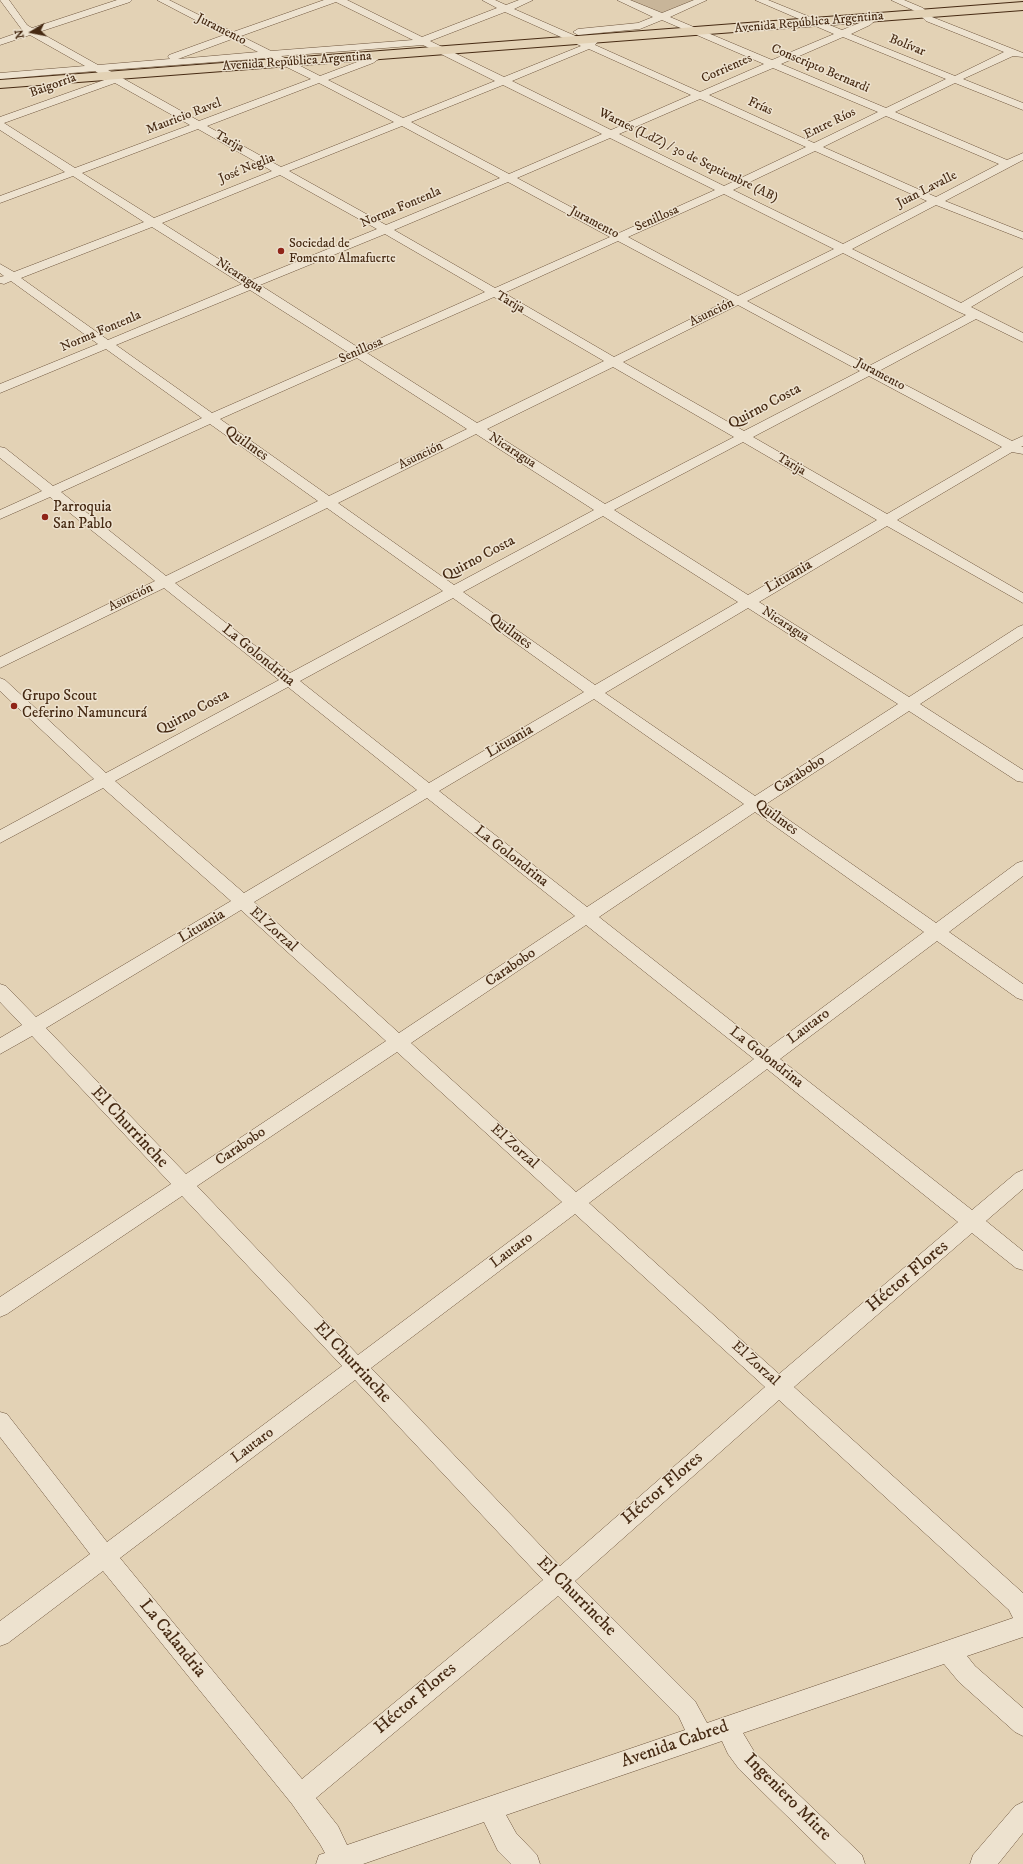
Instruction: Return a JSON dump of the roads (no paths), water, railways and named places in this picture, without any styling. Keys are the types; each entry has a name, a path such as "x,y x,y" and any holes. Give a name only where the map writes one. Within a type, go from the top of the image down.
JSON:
{"main road":[{"name":"Avenida República Argentina","path":"0,84 114,77 444,51 587,42 1022,5"}],"street":[{"name":"Tarija","path":"4,0 24,27 31,32 387,230 612,362 1023,599"},
{"path":"0,42 127,0"},
{"name":"Juramento","path":"162,0 321,79 870,370 1019,446"},
{"path":"151,65 333,0"},
{"name":"Warnes (LdZ) / 30 de Septiembre (AB)","path":"340,0 1023,338"},
{"name":"Frías","path":"487,0 562,34 587,42 700,96 936,201 1023,236"},
{"path":"423,41 528,0"},
{"name":"Conscripto Bernardi","path":"622,0 1008,164"},
{"path":"562,34 636,27 702,0"},
{"name":"Bolívar","path":"760,0 1023,107"},
{"path":"896,0 920,10 929,19 1023,56"},
{"name":"Corrientes","path":"612,134 868,23 874,17"},
{"name":"Avenida República Argentina","path":"0,76 151,65 423,41"},
{"name":"José Neglia","path":"6,279 154,222 504,81 587,42"},
{"name":"Entre Ríos","path":"724,190 1012,52"},
{"name":"Mauricio Ravel","path":"0,200 199,126 368,61 376,56"},
{"name":"Baigorria","path":"0,121 114,77"},
{"name":"Nicaragua","path":"0,126 76,172 1023,777"},
{"name":"Norma Fontenla","path":"0,389 387,230 612,134"},
{"name":"Juan Lavalle","path":"843,249 1023,156"},
{"name":"Senillosa","path":"0,515 210,419 724,190"},
{"name":"Asunción","path":"0,663 843,249"},
{"name":"Quilmes","path":"0,268 6,279 107,344 594,692 1023,993"},
{"path":"961,308 1023,271"},
{"name":"Quirno Costa","path":"0,836 604,510 743,438 975,314"},
{"name":"Lituania","path":"0,1047 427,790 747,601 1019,446"},
{"name":"La Golondrina","path":"0,452 1023,1262"},
{"name":"Carabobo","path":"0,1308 755,804 1023,630"},
{"name":"El Zorzal","path":"0,683 104,780 243,902 1021,1604"},
{"name":"Lautaro","path":"0,1635 1023,867"},
{"name":"El Churrinche","path":"0,991 559,1581 687,1709 701,1736"},
{"name":"Héctor Flores","path":"300,1796 559,1581 779,1386 1023,1178"},
{"name":"La Calandria","path":"0,1421 105,1557 300,1796 329,1835 334,1862"},
{"name":"Avenida Cabred","path":"334,1862 1023,1626"},
{"path":"950,1652 967,1674 1023,1724"},
{"name":"Ingeniero Mitre","path":"728,1727 736,1746 748,1761 853,1864"},
{"path":"490,1809 507,1842 528,1864"},
{"path":"982,1864 1023,1814"}],"place":[{"name":"Sociedad de Fomento Almafuerte","path":"281,251"},
{"name":"Parroquia San Pablo","path":"45,517"},
{"name":"Grupo Scout Ceferino Namuncurá","path":"14,706"}]}
